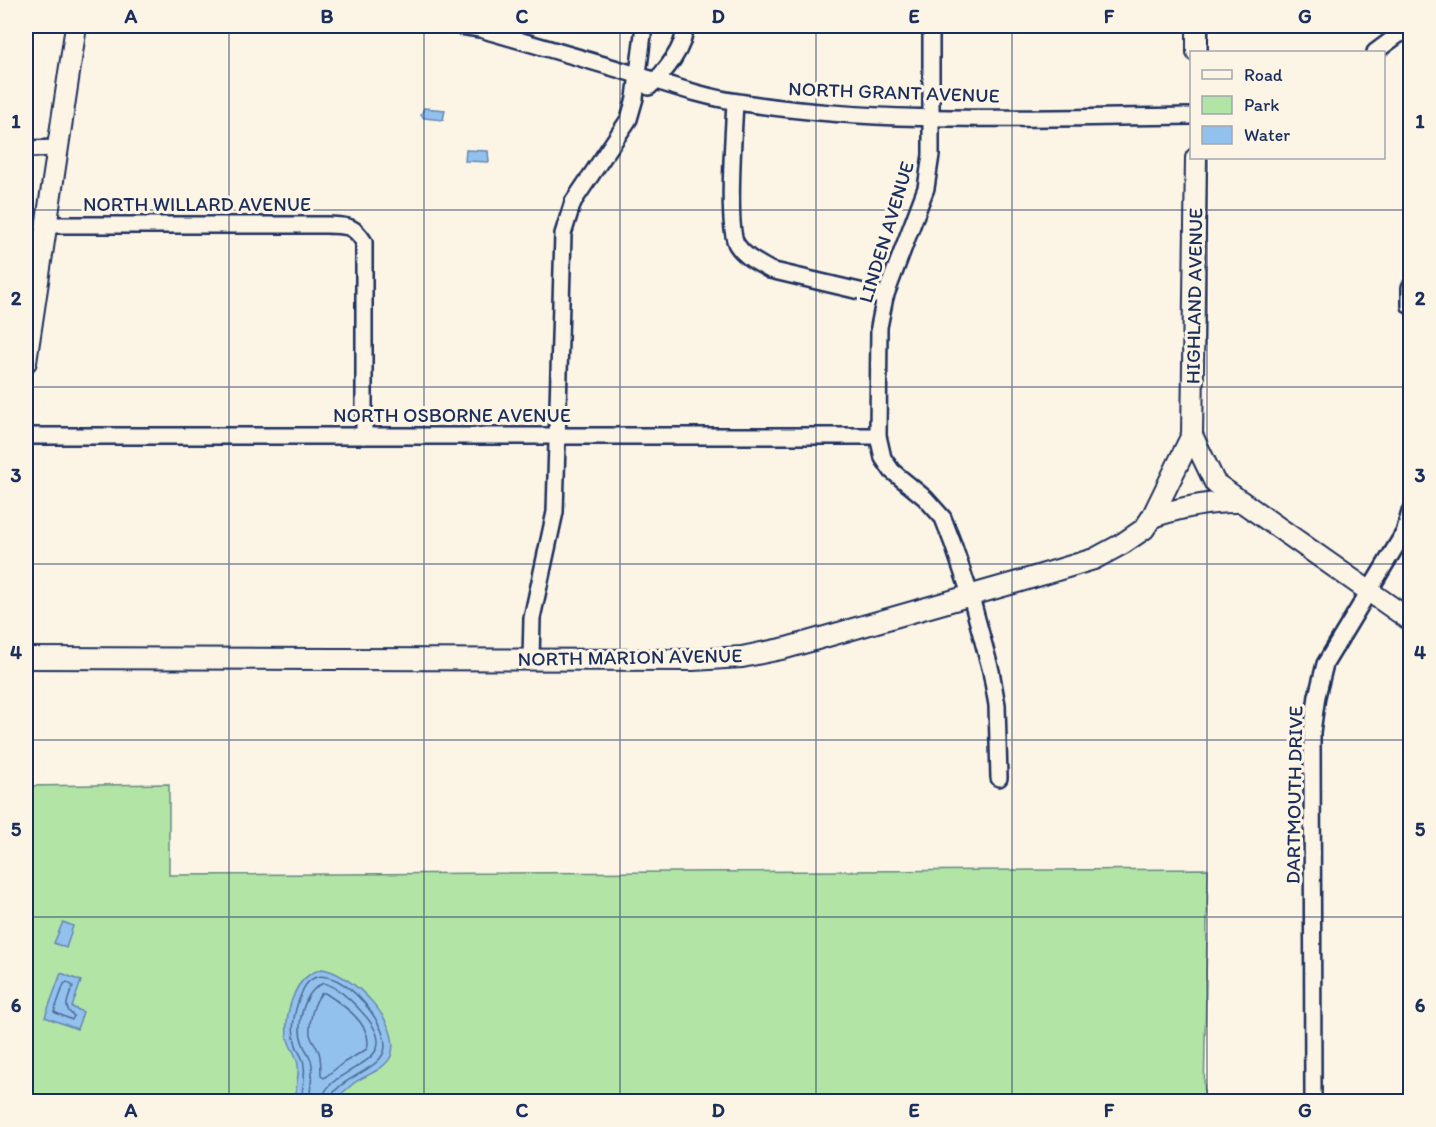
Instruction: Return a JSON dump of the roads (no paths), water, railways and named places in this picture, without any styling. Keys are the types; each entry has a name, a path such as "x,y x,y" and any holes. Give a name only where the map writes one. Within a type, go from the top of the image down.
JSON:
{"street":[{"path":"26,362 76,26"},
{"name":"NORTH GRANT AVENUE","path":"461,26 480,29 735,102 836,114 932,118 1190,116"},
{"path":"531,659 532,618 555,512 563,234 573,202 629,119 635,98 644,26"},
{"path":"635,98 656,80 679,47 685,26"},
{"name":"LINDEN AVENUE","path":"931,26 931,155 926,188 885,297 879,327 878,436 883,458 892,471 925,498 943,518 971,597 991,671 997,705 999,778"},
{"path":"1197,26 1197,51"},
{"path":"1376,51 1398,35 1410,30"},
{"path":"735,102 731,221 736,244 753,261 770,270 885,297"},
{"path":"26,148 59,148"},
{"name":"HIGHLAND AVENUE","path":"1192,435 1196,159"},
{"name":"NORTH WILLARD AVENUE","path":"47,225 348,226 357,231 363,242 364,436"},
{"path":"1410,288 1410,306"},
{"path":"1192,435 1215,483 1410,620"},
{"name":"NORTH MARION AVENUE","path":"26,658 693,660 742,657 786,648 971,597 1094,559 1144,529 1192,435"},
{"name":"NORTH OSBORNE AVENUE","path":"26,436 878,436"},
{"path":"1152,517 1181,507 1215,501 1241,502"},
{"name":"DARTMOUTH DRIVE","path":"1313,1101 1312,732 1317,696 1325,664 1404,533 1410,512"}],"water":[{"path":"424,108 445,110 443,120 424,118 421,115"},
{"path":"466,150 488,151 489,162 465,161"},
{"path":"63,922 73,926 66,948 54,943"},
{"path":"322,969 347,980 372,1002 389,1029 393,1043 391,1056 384,1065 354,1083 333,1101 297,1101 298,1065 287,1035 287,1019 294,993 303,980"},
{"path":"61,973 81,981 72,1007 83,1012 77,1029 45,1017"}]}
